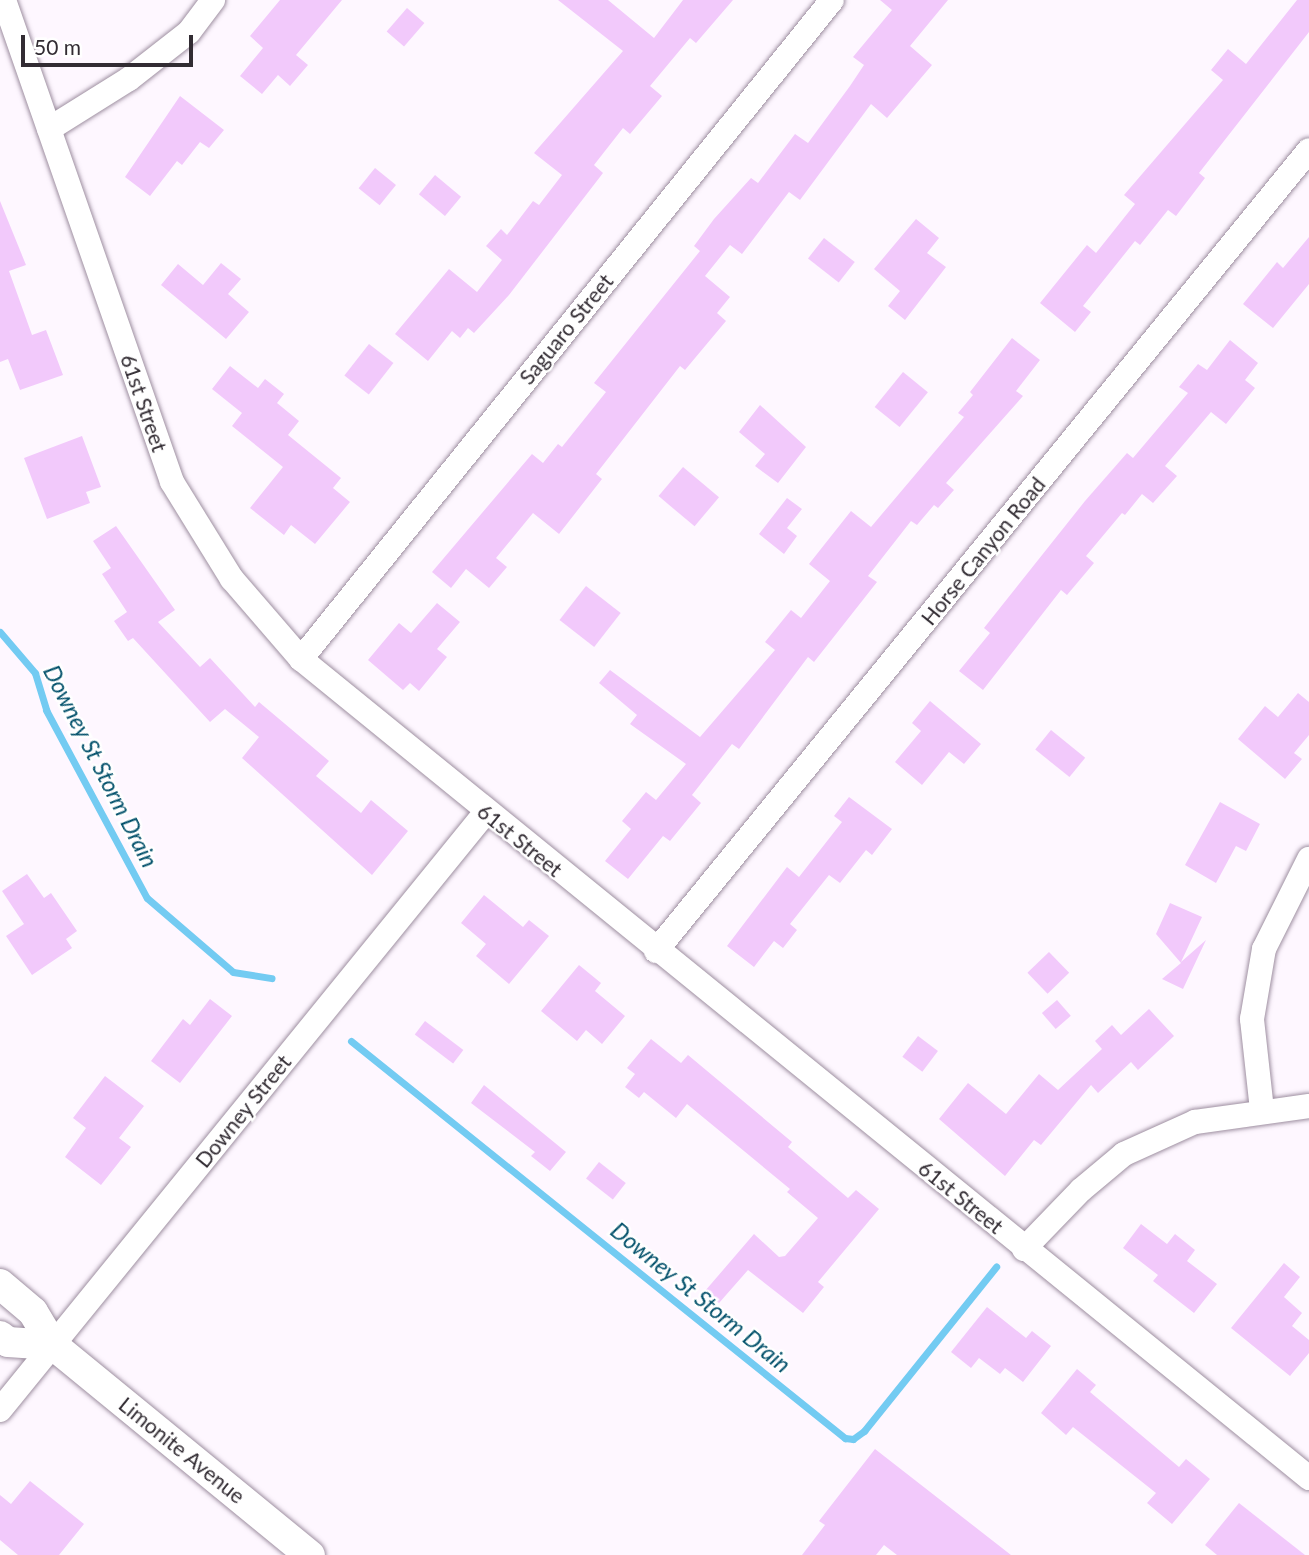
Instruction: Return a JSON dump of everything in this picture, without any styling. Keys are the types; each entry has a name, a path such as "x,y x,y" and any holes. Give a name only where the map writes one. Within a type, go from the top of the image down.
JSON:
{"main road":[{"name":"Limonite Avenue","path":"0,1284 33,1312 53,1345 310,1555"},
{"path":"0,1336 8,1342 53,1345"}],"street":[{"name":"61st Street","path":"4,0 172,482 232,579 301,659 656,951 1309,1478"},
{"path":"49,129 129,79 189,32 213,0"},
{"name":"Saguaro Street","path":"301,659 832,0"},
{"name":"Horse Canyon Road","path":"656,951 1309,150"},
{"name":"Downey Street","path":"0,1410 486,812"},
{"path":"1262,1110 1252,1020 1264,948 1309,859"},
{"path":"1024,1249 1081,1189 1124,1154 1195,1122 1262,1110 1309,1106"}],"building":[{"path":"280,0 342,0 296,55 308,65 290,86 278,75 262,94 240,76 263,48 250,36"},
{"path":"558,0 608,0 654,38 683,0 733,0 696,43 690,38 650,86 662,96 630,134 623,128 594,165 603,173 509,295 474,333 468,328 460,338 452,331 428,361 395,334 449,269 477,292 502,260 486,246 501,229 507,235 533,201 539,205 562,175 534,153 623,51"},
{"path":"880,0 948,0 910,46 932,65 887,118 871,104 800,200 789,192 742,254 730,245 705,276 730,297 717,313 726,321 685,370 680,366 596,474 602,479 559,534 533,513 496,558 507,567 489,588 466,569 451,588 432,572 532,454 543,463 558,444 562,447 606,392 594,383 700,251 694,246 714,219 751,178 758,183 795,134 808,143 850,86 864,65 853,57 892,10"},
{"path":"1297,0 1309,0 1309,32 1199,173 1205,178 1176,216 1168,210 1140,245 1135,241 1083,306 1091,312 1075,332 1040,303 1087,245 1096,253 1135,204 1124,195 1223,80 1211,70 1228,49 1246,64"},
{"path":"407,8 424,23 404,46 387,31"},
{"path":"180,96 224,130 209,148 200,142 182,165 177,161 150,196 125,177"},
{"path":"375,168 396,185 380,205 359,188"},
{"path":"435,175 461,197 445,216 419,194"},
{"path":"0,201 26,265 9,271 32,335 46,330 63,375 20,390 8,359 0,362"},
{"path":"916,219 939,238 927,253 946,267 905,320 888,306 900,291 874,269"},
{"path":"1309,237 1309,284 1273,328 1243,304 1277,262 1283,268"},
{"path":"824,238 855,262 839,282 808,258"},
{"path":"221,263 241,279 228,294 249,312 226,339 161,285 178,264 203,285"},
{"path":"1012,338 1040,360 1016,391 1023,396 946,483 954,490 938,508 934,505 917,525 911,521 868,576 877,582 814,662 808,657 739,749 732,744 692,795 701,803 670,841 663,836 628,879 605,861 631,829 622,821 646,792 656,800 686,764 630,724 637,715 599,683 610,670 700,737 775,650 765,642 791,610 801,618 830,581 809,564 851,511 871,527 964,417 958,413 973,395 970,392"},
{"path":"1230,340 1258,363 1245,380 1255,388 1226,424 1211,412 1165,466 1177,476 1153,503 1142,494 1125,515 1122,513 1086,556 1094,563 1067,595 1061,590 983,690 959,671 990,633 984,628 1085,501 1127,453 1133,458 1188,393 1179,387 1198,364 1207,370"},
{"path":"369,344 393,363 369,395 344,376"},
{"path":"230,366 258,388 265,379 284,394 277,403 299,421 288,435 341,478 333,488 350,502 315,544 291,525 284,535 250,508 283,467 232,426 242,413 212,389"},
{"path":"903,372 928,392 900,427 875,407"},
{"path":"760,405 806,447 778,483 755,466 765,454 739,432"},
{"path":"82,436 101,487 86,492 90,503 47,519 24,458"},
{"path":"683,467 719,497 695,526 659,496"},
{"path":"787,498 802,509 787,528 797,536 784,554 759,534"},
{"path":"116,526 175,610 158,622 200,667 210,658 255,707 259,702 329,761 316,776 361,813 371,800 408,831 372,875 242,758 259,737 225,709 210,722 133,638 128,641 114,621 127,612 102,574 111,568 93,541"},
{"path":"586,586 621,613 594,647 560,620"},
{"path":"437,603 460,622 437,649 447,657 419,691 410,683 403,690 368,660 399,623 411,633"},
{"path":"1298,693 1309,702 1309,735 1294,753 1302,759 1285,779 1238,739 1265,706 1278,717"},
{"path":"930,701 981,744 964,764 949,752 922,785 895,762 921,731 912,723"},
{"path":"1051,730 1085,758 1069,777 1035,749"},
{"path":"849,797 892,829 872,855 866,850 840,883 829,875 790,924 797,930 783,948 774,941 754,967 727,946 787,867 799,877 842,822 834,816"},
{"path":"1220,802 1260,824 1246,851 1236,846 1216,883 1185,865"},
{"path":"27,874 44,898 51,893 77,931 66,939 72,948 32,975 6,936 24,924 2,891"},
{"path":"484,895 523,927 529,920 549,936 509,984 476,956 486,944 461,923"},
{"path":"1170,903 1202,917 1181,962 1206,940 1183,989 1162,979 1181,963 1156,934"},
{"path":"1049,952 1069,973 1048,994 1027,973"},
{"path":"579,965 601,983 595,991 625,1016 602,1044 586,1030 577,1041 541,1011"},
{"path":"210,999 232,1016 180,1083 151,1061 183,1019 190,1025"},
{"path":"1057,1000 1071,1016 1056,1029 1042,1013"},
{"path":"1149,1009 1174,1036 1138,1070 1131,1062 1098,1093 1091,1085 1041,1145 1034,1140 1005,1176 939,1119 968,1083 1006,1114 1039,1074 1058,1090 1102,1049 1095,1041 1112,1025 1121,1035"},
{"path":"425,1021 463,1050 453,1063 415,1035"},
{"path":"918,1036 938,1051 922,1072 902,1057"},
{"path":"651,1039 681,1063 688,1055 792,1142 788,1147 848,1198 856,1190 879,1209 818,1282 824,1287 803,1313 748,1270 719,1303 705,1291 754,1234 779,1257 785,1256 818,1218 787,1192 790,1189 687,1104 676,1118 644,1092 639,1098 625,1087 635,1074 627,1068"},
{"path":"105,1076 144,1106 119,1138 131,1147 101,1185 65,1157 86,1128 73,1118"},
{"path":"484,1085 566,1152 550,1171 531,1156 535,1152 471,1103"},
{"path":"599,1162 626,1183 613,1199 586,1179"},
{"path":"1141,1224 1167,1244 1175,1234 1195,1250 1187,1261 1217,1284 1194,1313 1153,1281 1158,1275 1123,1248"},
{"path":"1284,1263 1300,1277 1284,1297 1302,1313 1292,1326 1309,1340 1309,1353 1290,1376 1231,1328"},
{"path":"987,1307 1026,1338 1032,1331 1051,1346 1023,1382 1005,1368 1000,1374 979,1358 971,1368 951,1352"},
{"path":"1077,1369 1096,1385 1090,1392 1179,1467 1186,1459 1210,1479 1172,1524 1147,1503 1156,1493 1073,1427 1066,1435 1041,1413"},
{"path":"875,1449 1011,1555 897,1555 884,1545 876,1555 802,1555 825,1525 819,1521"},
{"path":"30,1481 84,1524 59,1555 18,1555 0,1540 0,1495 11,1504"},
{"path":"1239,1503 1305,1555 1217,1555 1205,1545"}],"waterway":[{"name":"Downey St Storm Drain","path":"0,632 35,673 46,710 147,898 233,972 272,978"},
{"name":"Downey St Storm Drain","path":"351,1041 845,1438 853,1439 864,1431 996,1267"}]}
